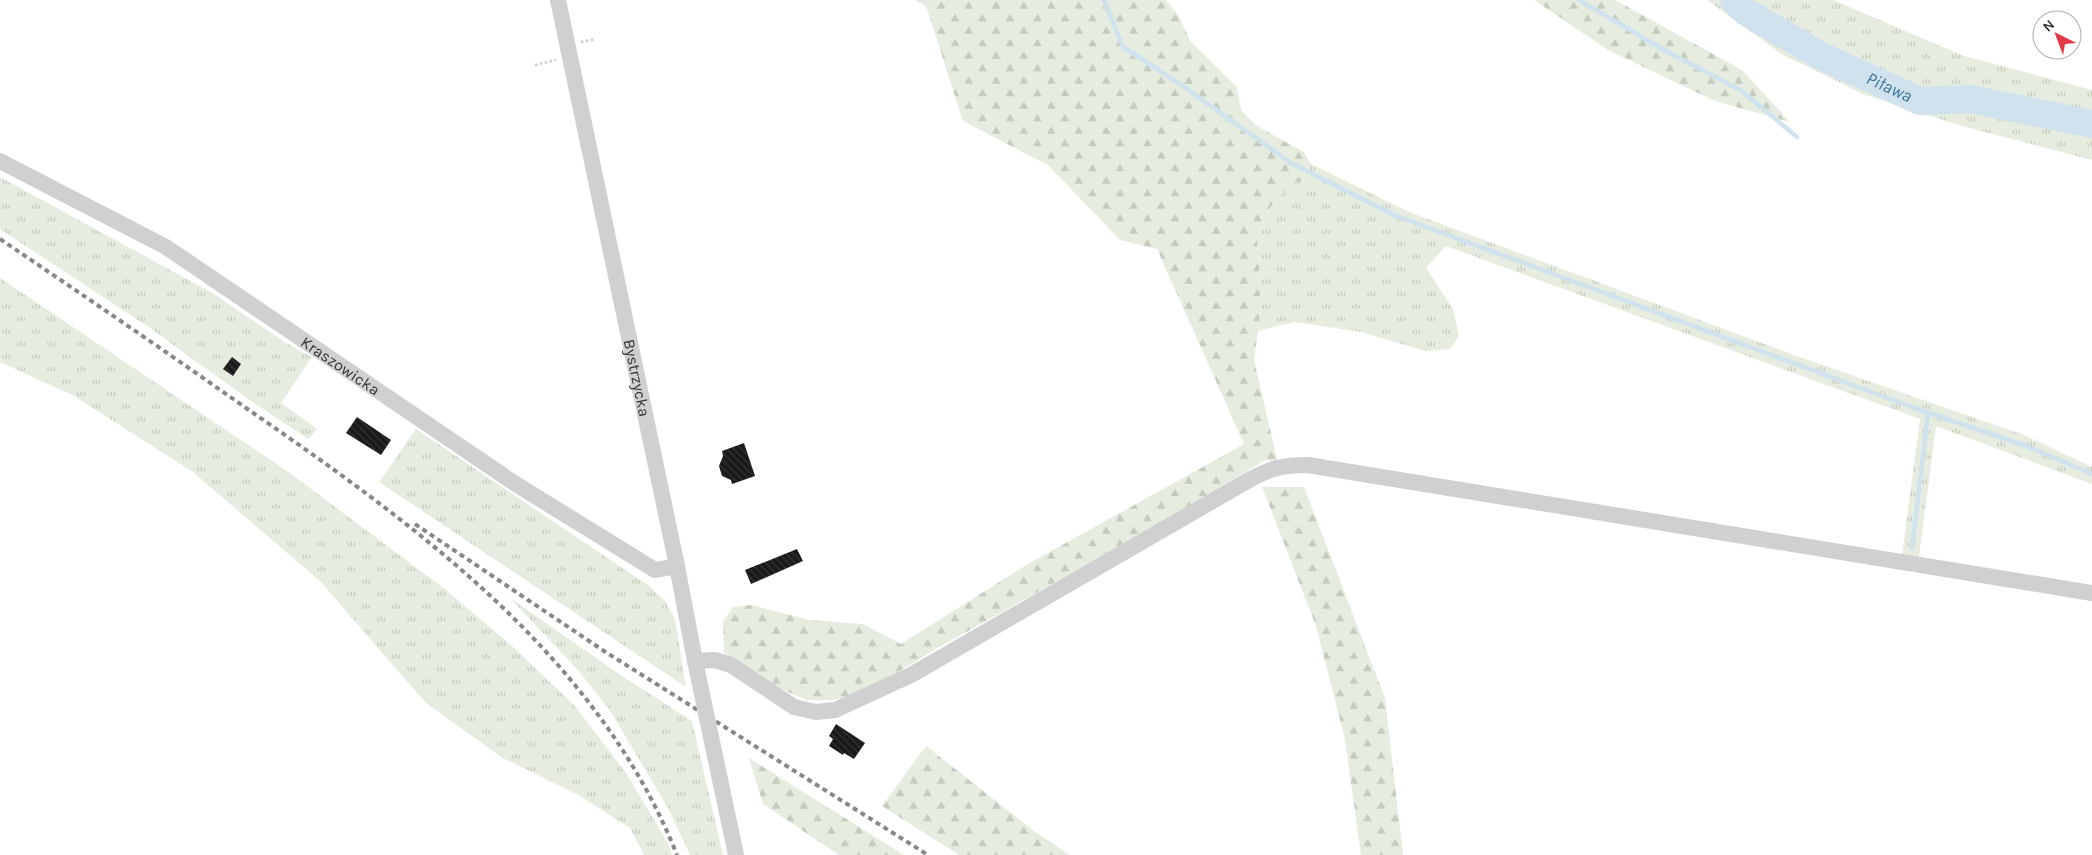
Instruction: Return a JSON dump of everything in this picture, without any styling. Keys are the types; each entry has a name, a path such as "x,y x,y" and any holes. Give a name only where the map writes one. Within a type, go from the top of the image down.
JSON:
{"street":[{"name":"Bystrzycka","path":"558,0 736,855"},
{"name":"Kraszowicka","path":"0,160 166,247 514,483 655,570 677,566"},
{"path":"695,661 715,660 731,665 794,707 816,712 835,710 911,675 1249,480 1266,471 1285,465 1308,465 2092,593"}],"path":[{"path":"535,65 570,58"}],"green space":[{"path":"915,0 1166,0 1178,15 1191,42 1237,87 1241,110 1257,126 1304,152 1311,164 1304,180 1288,187 1268,210 1257,238 1260,315 1254,360 1278,463 1265,460 1176,515 934,650 872,688 834,700 807,700 781,689 724,653 723,622 733,607 751,605 809,620 863,624 901,644 1028,564 1244,444 1157,249 1120,240 1048,165 963,121 926,6"},
{"path":"1534,0 1615,0 1742,70 1790,122 1715,101 1608,50"},
{"path":"1707,0 1833,0 1964,56 2092,90 2092,160 1962,126 1863,94 1783,55"},
{"path":"1311,164 1409,212 1805,359 2024,435 2092,467 2092,484 1936,426 1919,557 1902,555 1920,419 1446,246 1426,268 1453,309 1459,336 1450,349 1426,351 1361,332 1294,322 1258,331 1260,284 1257,238 1268,210 1288,187 1304,180"},
{"path":"0,177 214,294 286,343 312,357 281,403 317,429 308,439 254,403 147,326 0,229"},
{"path":"0,278 287,471 446,590 511,645 574,705 626,773 668,843 672,855 644,855 630,828 578,795 501,757 425,702 320,581 193,472 74,396 0,362"},
{"path":"416,429 649,586 665,601 675,619 686,687 379,482"},
{"path":"1262,487 1304,487 1385,698 1403,855 1361,855 1345,739 1316,626"},
{"path":"510,598 622,676 692,721 723,855 690,855 668,808 609,709 578,670"},
{"path":"926,746 1034,831 1070,855 959,855 882,806"},
{"path":"749,758 904,855 839,855 763,804"}],"building":[{"path":"232,357 241,364 233,376 223,369"},
{"path":"357,417 391,440 381,455 346,433"},
{"path":"744,443 755,476 732,484 731,480 722,476 719,466 723,456 722,451"},
{"path":"797,549 803,561 751,584 745,570"},
{"path":"836,724 865,743 854,759 844,753 843,755 829,746 833,739 829,736"}],"waterway":[{"path":"1104,0 1123,47 1180,84 1291,163 1394,215 1917,409 2024,445 2092,474"},
{"path":"1579,0 1666,51 1742,91 1797,137"},
{"name":"Piława","path":"1734,0 1746,12 1821,56 1920,101 1971,99 2092,124"},
{"path":"1912,548 1928,413"}],"railway":[{"path":"0,239 310,453 437,549 496,601 551,657 600,718 643,783 677,855"},
{"path":"415,524 604,651 928,855"}]}
